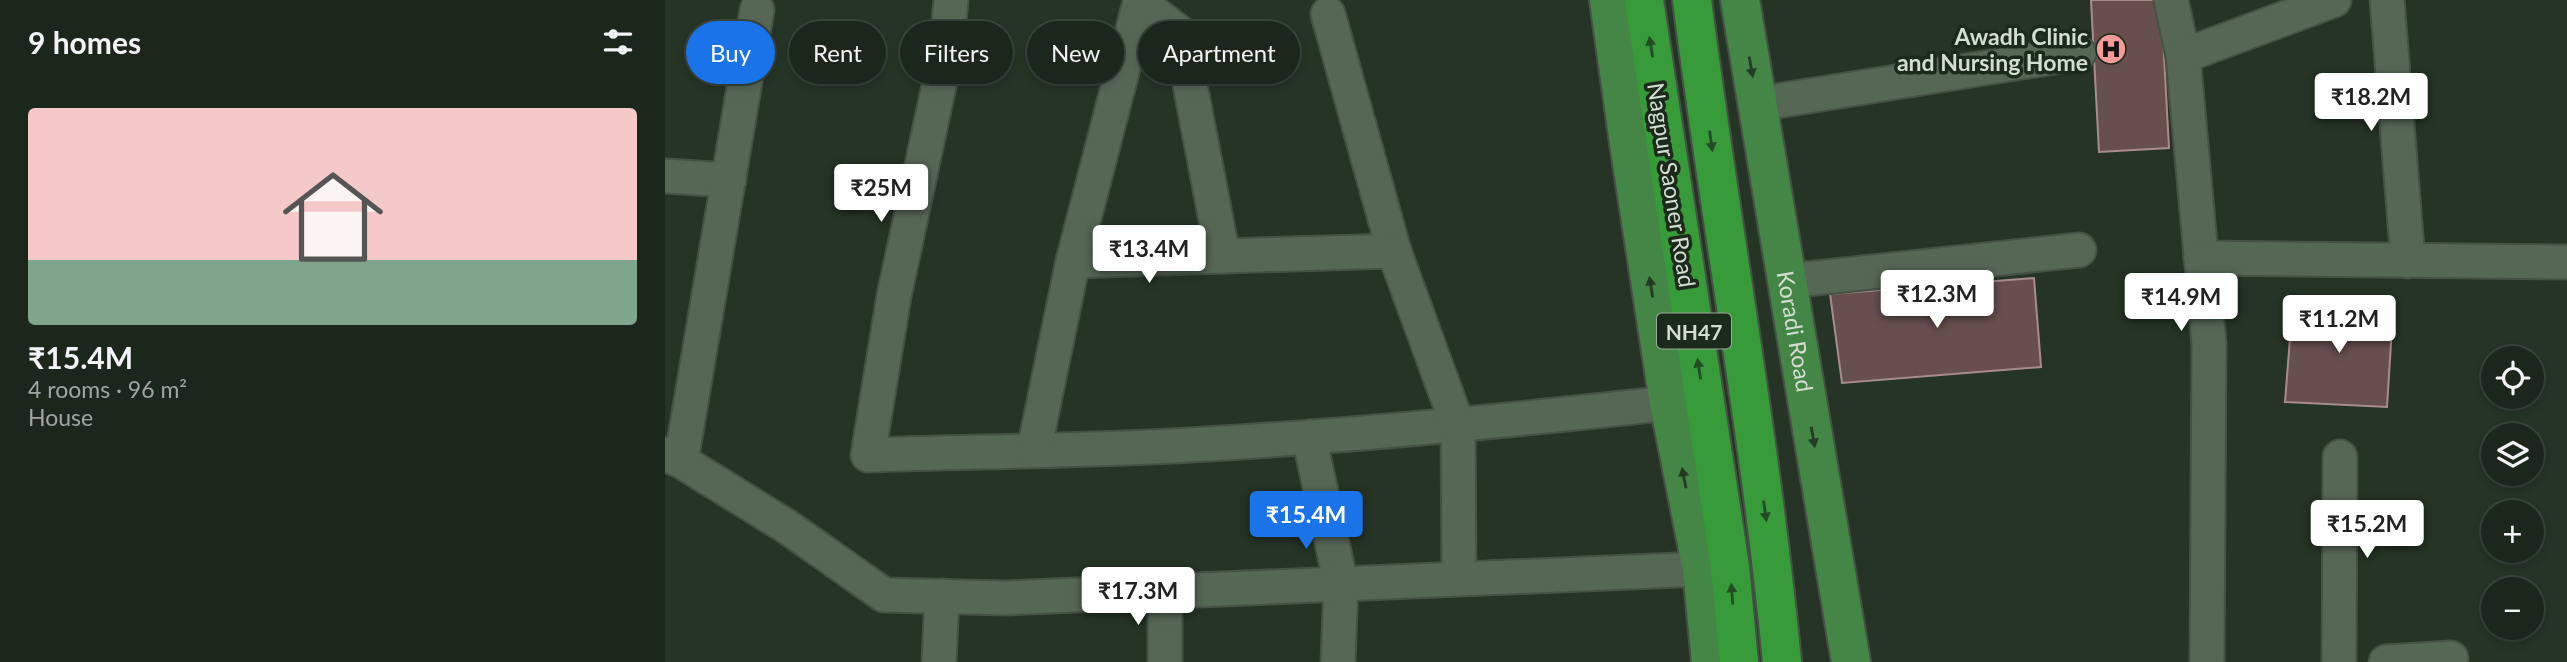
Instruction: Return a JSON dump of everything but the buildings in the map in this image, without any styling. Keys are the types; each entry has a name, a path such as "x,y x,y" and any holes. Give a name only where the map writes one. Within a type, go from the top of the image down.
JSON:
{"highway":[{"name":"Nagpur Saoner Road","path":"1644,0 1730,567 1739,662"},
{"name":"Nagpur Saoner Road","path":"1692,0 1773,565 1782,662"}],"main road":[{"path":"1609,0 1669,403 1702,569 1711,662"},
{"name":"Koradi Road","path":"1740,0 1851,662"}],"street":[{"path":"951,0 946,52 894,296 868,455 1152,447 1458,426 1669,403"},
{"path":"2171,0 2183,56 2209,344 2207,662"},
{"path":"2183,56 2334,0"},
{"path":"2387,0 2408,261"},
{"path":"1034,450 1073,261 1140,2 1180,33 1223,256"},
{"path":"757,10 729,180 673,457 786,526 884,595 1005,598 1702,569"},
{"path":"1328,14 1394,251 1458,426 1459,578"},
{"path":"1757,104 2079,53"},
{"path":"665,176 729,180"},
{"path":"1787,281 2079,250"},
{"path":"1073,261 1394,251"},
{"path":"2201,258 2567,262"},
{"path":"1309,436 1341,584 1338,662"},
{"path":"2339,662 2340,457"},
{"path":"1165,591 1165,662"},
{"path":"939,662 942,596"},
{"path":"2386,662 2451,658"}],"place":[{"name":"Awadh Clinic and Nursing Home","path":"2111,49"}]}
